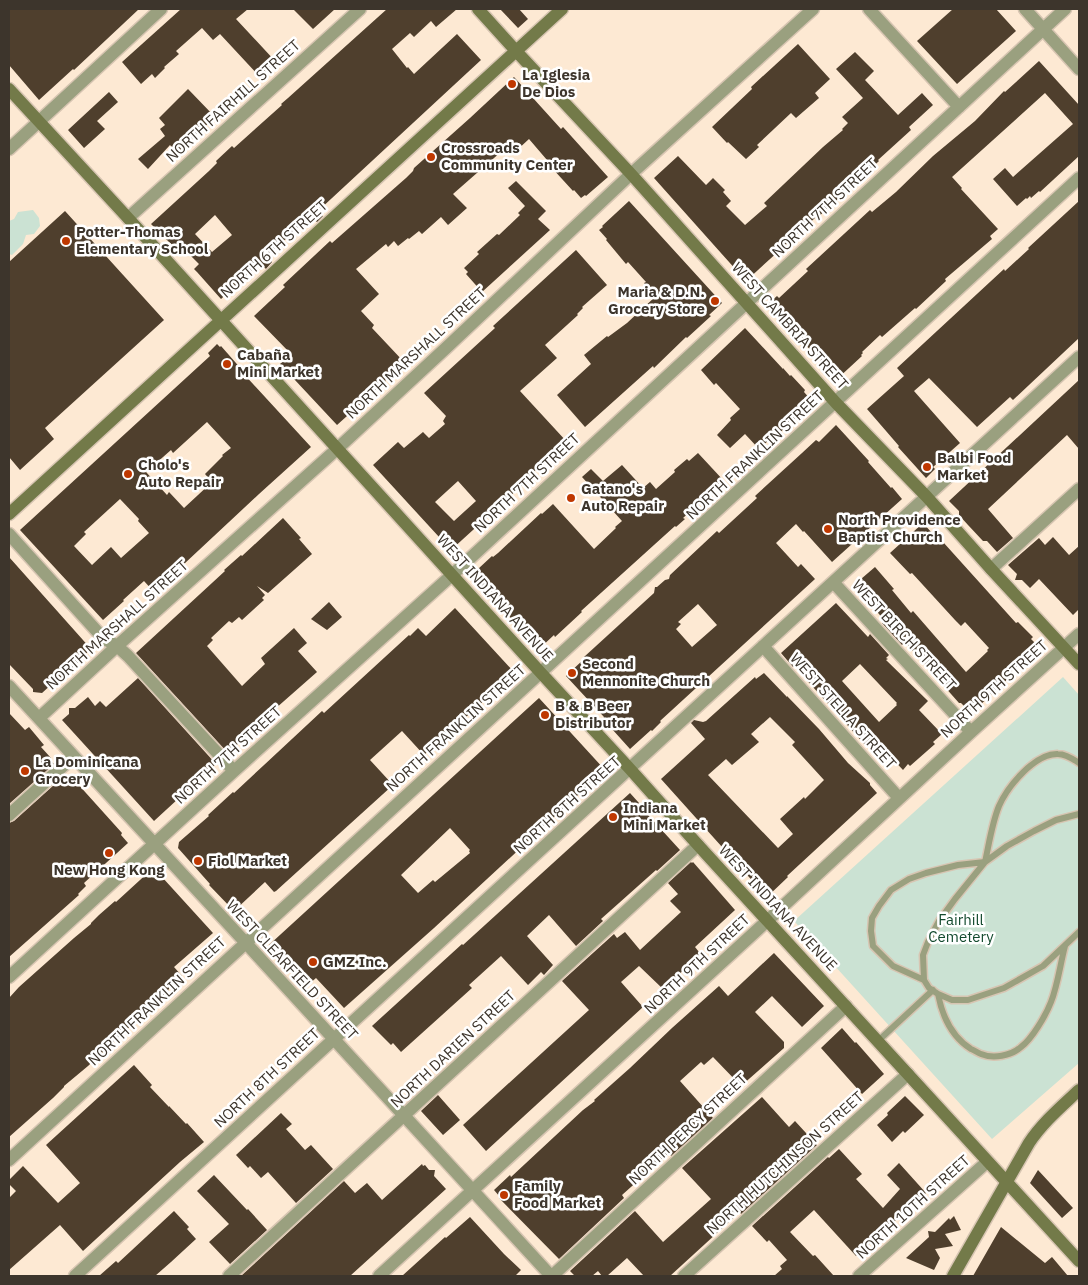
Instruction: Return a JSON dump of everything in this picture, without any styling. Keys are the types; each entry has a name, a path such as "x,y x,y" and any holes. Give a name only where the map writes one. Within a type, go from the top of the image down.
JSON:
{"street":[{"path":"9,150 161,9"},
{"name":"NORTH FAIRHILL STREET","path":"128,218 360,9"},
{"name":"WEST CAMBRIA STREET","path":"478,9 631,174 836,403 927,497 1079,664"},
{"name":"NORTH 6TH STREET","path":"9,514 562,9"},
{"name":"NORTH MARSHALL STREET","path":"39,718 337,449 631,174 814,9"},
{"path":"869,9 959,107"},
{"path":"1025,9 1079,69"},
{"name":"NORTH 7TH STREET","path":"9,977 452,574 1065,9"},
{"name":"WEST INDIANA AVENUE","path":"9,89 1079,1262"},
{"name":"NORTH FRANKLIN STREET","path":"9,1160 1079,178"},
{"name":"NORTH 8TH STREET","path":"75,1276 834,583 1079,356"},
{"path":"991,569 1079,489"},
{"path":"9,534 103,638 117,646 128,656 234,771"},
{"name":"WEST BIRCH STREET","path":"834,583 971,732"},
{"name":"NORTH 9TH STREET","path":"379,1276 473,1192 1079,634"},
{"name":"WEST STELLA STREET","path":"763,646 899,798"},
{"name":"WEST CLEARFIELD STREET","path":"9,686 551,1276"},
{"path":"9,815 73,757"},
{"name":"NORTH DARIEN STREET","path":"229,1276 698,845"},
{"name":"NORTH PERCY STREET","path":"551,1276 846,1006"},
{"name":"NORTH HUTCHINSON STREET","path":"684,1276 908,1074"},
{"path":"953,1276 1028,1143 1053,1113 1078,1092"},
{"name":"NORTH 10TH STREET","path":"860,1276 987,1162"}],"lane":[{"path":"985,862 999,806 1006,794 1031,764 1047,756 1058,754 1069,757 1079,763"},
{"path":"924,980 923,956 928,942 939,921 985,862 1006,846 1034,830 1056,820 1079,814"},
{"path":"985,862 958,865 926,873 909,879 891,890 872,918 873,946 893,966 924,980 935,992 952,1000 968,1000 1004,988 1043,966 1079,932"},
{"path":"935,992 948,1024 969,1047 981,1054 996,1057 1012,1053 1022,1047 1043,1018 1056,986 1066,945"},
{"path":"878,1041 935,992"}],"green space":[{"path":"33,210 39,218 40,226 34,234 26,235 23,244 12,255 9,254 9,221 14,219 18,212"},
{"name":"Fairhill Cemetery","path":"1063,677 1079,695 1079,1063 992,1139 794,921"}],"building":[{"path":"9,9 139,9 39,100 9,65"},
{"path":"181,9 248,9 236,19 276,62 260,77 220,34 213,40 202,28 176,51 179,54 155,78 152,74 141,84 122,62"},
{"path":"293,9 335,9 313,29"},
{"path":"387,9 457,9 436,27 431,21 414,37 410,33 392,49 414,74 457,34 481,60 318,211 323,216 317,222 309,218 268,255 272,262 266,269 260,263 221,299 194,269 199,264 182,247 178,251 151,224 209,171 217,163 216,161 232,146 234,148","holes":["215,215 232,235 212,252 195,234"]},
{"path":"500,9 519,9 528,19 518,28"},
{"path":"953,9 996,9 1016,31 957,84 917,41"},
{"path":"798,44 830,79 815,93 819,98 796,118 791,113 757,145 759,147 746,159 712,127 752,89 751,87"},
{"path":"855,52 874,71 865,80 898,115 922,93 933,105 909,127 911,130 857,182 746,281 654,178 678,156 706,185 713,178 725,190 723,192 731,201 726,206 745,225 767,206 764,203 843,130 848,123 842,117 863,98 836,69"},
{"path":"1039,61 1079,105 1079,156 1040,192 1031,198 1030,196 1026,198 1017,206 993,179 1005,168 1013,177 1073,124 1045,93 952,177 998,229 990,236 992,239 945,279 946,281 916,309 882,337 880,335 862,352 862,356 836,380 768,304 777,296 779,298 808,271 806,269 870,210 872,212 896,192 933,156 975,121 1004,91"},
{"path":"514,77 608,177 581,198 552,168 529,139 516,151 512,146 504,153 502,151 453,194 467,208 448,225 441,217 422,234 419,231 398,246 394,241 388,247 386,244 356,269 379,294 361,311 374,325 372,328 404,362 386,381 337,425 280,364 291,354 254,316 285,287 283,285 330,241 332,243 406,178 414,168"},
{"path":"188,89 215,117 177,153 170,145 148,169 138,159 165,136 160,129 165,125 159,118"},
{"path":"109,92 118,102 97,121 105,129 84,148 68,130"},
{"path":"516,181 546,211 538,219 550,230 482,292 466,274 468,272 464,268 479,254 477,252 520,215 518,213 525,206 508,188"},
{"path":"629,201 722,303 709,315 711,316 654,368 653,366 585,427 557,395 591,364 584,355 607,336 627,323 656,296 628,262 626,264 599,230"},
{"path":"1079,201 1079,338 1013,400 1010,397 977,427 929,378 914,391 960,443 933,467 935,469 926,478 867,409 904,376 897,368 1004,269 1005,271 1029,249"},
{"name":"Potter-Thomas Elementary School","path":"65,211 164,320 45,428 54,439 20,470 9,457 9,262"},
{"path":"576,250 607,285 582,307 578,315 545,345 557,358 520,391 567,442 451,550 373,465 398,442 404,448 423,432 429,438 445,424 443,421 446,416 424,393 495,328 493,326","holes":["458,481 476,501 454,521 435,502"]},
{"path":"745,328 805,390 804,392 812,401 798,413 800,415 759,449 745,434 730,448 717,435 731,420 730,418 740,409 701,370"},
{"path":"217,344 221,346 242,372 311,447 154,592 144,581 103,620 20,530 210,356 208,353","holes":["207,422 231,448 205,474 212,482 184,508 169,492 167,495 146,472 171,450 173,453","120,499 149,533 121,558 111,547 92,565 74,546 86,534 84,532"]},
{"path":"1079,380 1079,449 1067,435 988,509 1013,538 997,552 987,541 983,541 949,501"},
{"path":"836,425 902,499 832,562 796,524 776,543 798,567 801,564 815,579 660,721 652,731 630,749 603,719 604,717 566,676 654,593 655,587 669,579 670,575 717,531 719,533 757,498 755,496 816,440 819,442","holes":["698,604 717,625 692,647 676,629 681,624 678,622"]},
{"path":"698,453 724,481 683,518 685,519 581,611 555,637 554,635 539,649 473,577 473,574 492,556 498,553 553,504 594,549 622,521 582,477 591,469 603,481 622,465 643,488 650,482 656,489 675,472 674,470"},
{"path":"283,518 312,554 268,593 257,586 265,595 262,598 264,600 242,620 239,617 232,623 229,621 211,638 213,640 207,646 242,686 265,664 261,658 294,628 307,643 298,651 317,672 267,716 270,719 255,733 253,730 228,753 136,653 224,570"},
{"path":"923,523 932,533 934,532 1016,623 1018,622 1033,637 1031,639 1039,647 1032,653 1033,660 1025,659 1011,672 1013,674 979,706 977,704 969,711 959,703 905,642 902,645 882,623 885,621 854,585 875,567 911,613 913,611 966,672 989,648 965,622 961,626 912,573 910,574 890,553"},
{"path":"1053,537 1069,555 1079,546 1079,609 1073,615 1039,579 1030,588 1022,580 1015,580 1017,574 1008,565 1039,538 1045,545"},
{"path":"9,557 91,649 55,685 53,683 42,693 33,692 33,689 9,664"},
{"path":"329,602 342,617 327,630 311,619"},
{"path":"836,603 868,637 870,634 889,655 886,660 928,701 919,710 942,734 933,742 935,744 910,766 908,764 903,770 874,739 866,746 781,653","holes":["860,664 897,703 879,722 842,681"]},
{"path":"455,608 514,672 505,681 504,686 499,687 424,755 402,731 370,760 393,785 276,891 274,892 265,882 234,911 178,848 179,842 322,711 324,713 409,635 418,628 426,636"},
{"path":"764,673 819,729 848,763 870,783 877,793 787,876 767,897 661,779 705,739 691,723 694,720 706,721 755,677 756,679","holes":["770,717 795,742 792,745 824,780 805,799 804,797 780,819 793,834 778,848 708,775 726,759 732,765 759,742 751,734"]},
{"path":"138,678 216,764 154,821 62,720 69,714 69,708 75,708 88,697 95,706 100,701 106,707"},
{"path":"539,698 605,770 434,928 344,1008 316,978 308,985 303,979 302,981 269,945","holes":["450,828 470,850 470,853 435,882 433,880 418,893 401,875"]},
{"path":"9,713 25,730 29,727 44,745 41,747 54,764 9,804"},
{"path":"65,775 76,785 77,783 122,833 121,835 128,843 84,883 86,886 79,895 9,957 9,823 14,821"},
{"path":"630,793 680,850 601,919 603,921 576,946 549,915 527,936 553,965 544,975 541,972 528,985 501,956 469,985 472,988 401,1052 372,1026 463,945"},
{"path":"691,862 735,910 695,947 700,955 663,989 639,966 621,982 643,1007 486,1151 463,1125 589,1010 562,981 614,934 617,938 625,932 640,950 681,912 670,901 678,894 668,883"},
{"path":"152,869 162,877 213,933 174,967 182,976 169,988 169,993 9,1137 9,998"},
{"path":"774,953 824,1006 802,1027 772,996 755,1012 784,1042 784,1048 741,1086 713,1057 704,1065 701,1062 680,1081 713,1118 671,1156 669,1153 622,1195 624,1198 559,1259 499,1198 494,1190 595,1101 719,986 728,996"},
{"path":"842,1028 884,1074 862,1094 821,1048"},
{"path":"134,1065 152,1085 150,1087 204,1142 83,1251 60,1225 9,1270 9,1198 16,1191 9,1184 9,1180 23,1166 58,1203 80,1183 46,1145"},
{"path":"438,1095 460,1120 443,1135 421,1111"},
{"path":"905,1096 924,1115 905,1133 903,1131 892,1142 877,1125"},
{"path":"762,1097 789,1127 795,1121 817,1145 670,1276 644,1276 627,1258 607,1276 602,1276 598,1271 592,1276 575,1276 570,1271 635,1211 663,1242 711,1199 682,1168"},
{"path":"281,1113 292,1124 286,1129 305,1150 311,1145 333,1169 296,1203 268,1172 261,1178 236,1155"},
{"path":"839,1149 862,1174 856,1179 883,1208 900,1189 887,1175 899,1163 926,1193 856,1256 814,1210 790,1232 834,1276 774,1276 782,1269 780,1266 787,1260 769,1240 767,1242 752,1226"},
{"path":"422,1164 429,1170 435,1170 434,1176 446,1189 350,1276 241,1276 344,1181 355,1193 367,1183 382,1200"},
{"path":"1038,1170 1073,1208 1062,1218 1030,1183"},
{"path":"214,1175 267,1230 230,1264 209,1242 229,1224 197,1191"},
{"path":"174,1211 189,1227 187,1229 196,1239 155,1276 99,1276 116,1261 118,1263"},
{"path":"954,1216 961,1230 945,1234 953,1246 935,1249 940,1258 934,1270 906,1258 929,1237 928,1231 935,1232 949,1218 950,1220"},
{"path":"470,1217 521,1270 515,1276 402,1276 445,1237"},
{"path":"1001,1227 1045,1263 1052,1257 1068,1276 973,1276"}],"place":[{"name":"La Iglesia De Dios","path":"512,84"},
{"name":"Crossroads Community Center","path":"431,157"},
{"name":"Potter-Thomas Elementary School","path":"66,241"},
{"name":"Maria & D.N. Grocery Store","path":"715,301"},
{"name":"Cabaña Mini Market","path":"227,364"},
{"name":"Balbi Food Market","path":"927,467"},
{"name":"Cholo's Auto Repair","path":"128,474"},
{"name":"Gatano's Auto Repair","path":"571,498"},
{"name":"North Providence Baptist Church","path":"828,529"},
{"name":"Second Mennonite Church","path":"572,673"},
{"name":"B & B Beer Distributor","path":"545,715"},
{"name":"La Dominicana Grocery","path":"25,771"},
{"name":"Indiana Mini Market","path":"613,817"},
{"name":"New Hong Kong","path":"109,853"},
{"name":"Fiol Market","path":"198,861"},
{"name":"GMZ Inc.","path":"313,962"},
{"name":"Family Food Market","path":"504,1195"}]}
